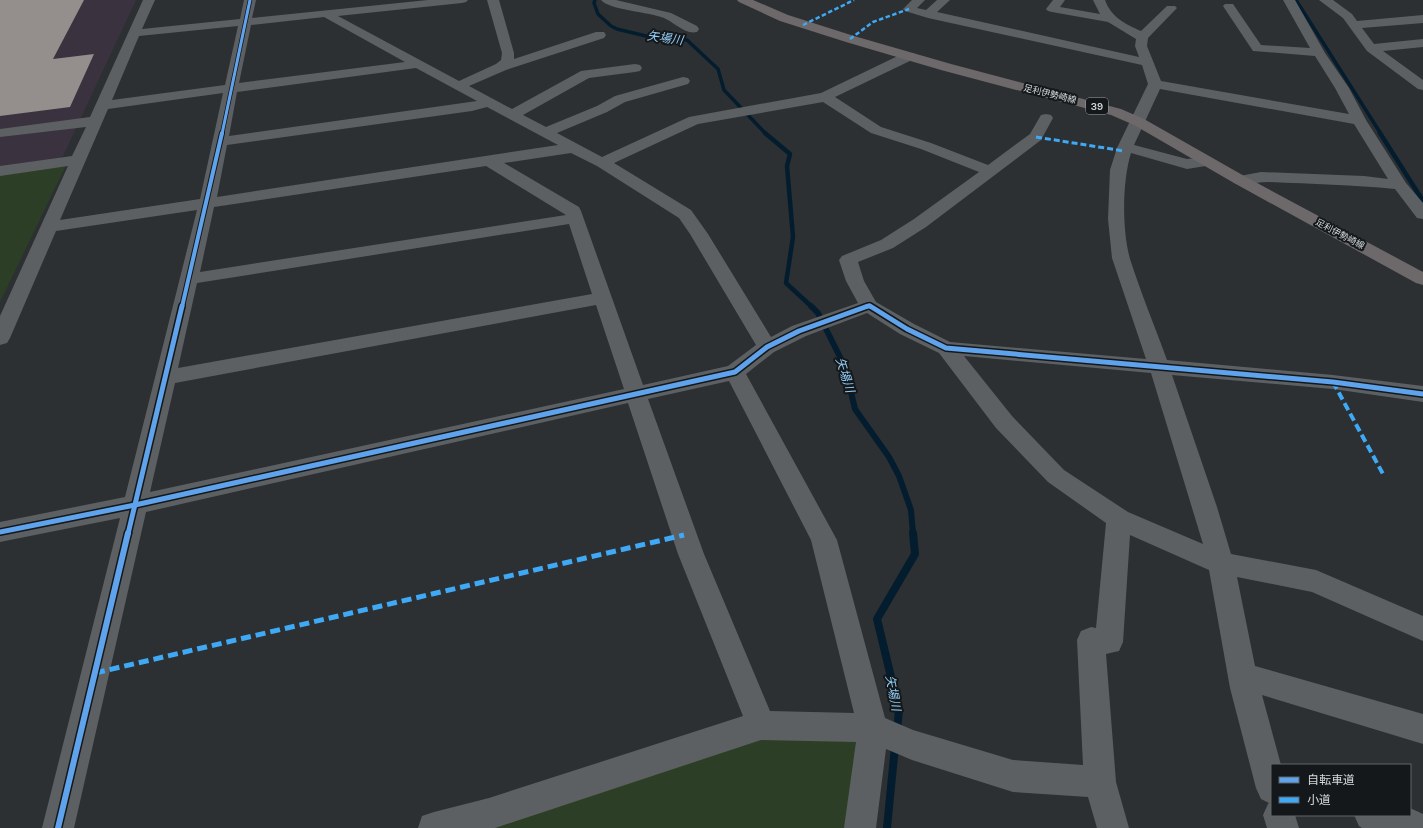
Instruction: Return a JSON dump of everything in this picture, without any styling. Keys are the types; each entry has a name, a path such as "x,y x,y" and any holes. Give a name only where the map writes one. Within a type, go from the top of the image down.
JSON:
{"main road":[{"name":"足利伊勢崎線","path":"744,0 804,25 909,56 1116,112 1139,122 1207,162 1423,279"}],"street":[{"path":"0,338 4,321 49,227 149,0"},
{"path":"58,828 206,203 250,0"},
{"path":"135,33 324,13 405,2 462,0"},
{"path":"493,0 508,53 507,61 500,67"},
{"path":"608,0 613,3 667,15 693,29"},
{"path":"919,0 909,9 1148,63"},
{"path":"928,14 944,0"},
{"path":"1059,0 1052,9 1111,19"},
{"path":"1099,0 1105,13 1111,19 1142,37"},
{"path":"1289,0 1319,53 1342,88 1359,120 1403,188 1423,214"},
{"path":"1325,0 1348,16 1371,48 1423,86"},
{"path":"1229,6 1257,48 1319,53"},
{"path":"1171,8 1142,37 1141,46 1155,84 1139,122 1126,147 1118,170 1116,212 1121,258 1205,507 1221,563 1243,676 1271,784"},
{"path":"324,13 602,164 684,214 699,234 767,347"},
{"path":"1353,25 1423,19"},
{"path":"458,86 500,67 600,35"},
{"path":"1371,48 1423,43"},
{"path":"602,164 694,120 825,97 909,56"},
{"path":"103,105 418,64"},
{"path":"512,115 586,74 635,68"},
{"path":"544,133 602,109 620,99 683,81"},
{"path":"1155,84 1359,120"},
{"path":"825,97 876,130 926,146 990,171"},
{"path":"219,142 472,107 488,102"},
{"path":"1046,118 1036,137 920,224 887,244 848,260 855,281 869,306 907,329 946,348 1333,382 1423,394"},
{"path":"0,133 96,121"},
{"path":"1126,147 1187,164 1207,162"},
{"path":"49,227 572,148"},
{"path":"0,171 79,160"},
{"path":"488,160 574,211 691,554 761,725"},
{"path":"1240,180 1268,178 1364,181 1423,192"},
{"path":"188,279 576,218"},
{"path":"165,378 603,298"},
{"path":"0,532 135,505 735,372 767,347 799,331 869,306"},
{"path":"946,348 1004,422 1056,476 1119,519 1221,563 1316,581 1423,629"},
{"path":"735,372 824,540 873,728 860,828"},
{"path":"1113,828 1100,782 1091,640 1109,642 1119,519"},
{"path":"1243,676 1423,729"},
{"path":"434,828 490,821 761,725 873,728 912,745 1013,776 1100,782"},
{"path":"1279,816 1283,828"},
{"path":"1374,816 1411,825 1414,828"}],"shaded area":[{"path":"0,0 136,0 63,156 54,161 0,168"}],"green space":[{"path":"66,165 0,302 0,174"},
{"path":"761,725 873,728 860,828 490,828"}],"building":[{"path":"0,0 84,0 53,59 94,54 70,107 0,116"}],"waterway":[{"name":"矢場川","path":"595,0 594,3 598,14 611,26 617,29 646,36 687,40 718,69 724,90 765,133"},
{"path":"1296,0 1381,134"},
{"name":"矢場川","path":"765,133 790,154 787,166 793,237 786,283 812,307"},
{"path":"1380,133 1423,201"},
{"name":"矢場川","path":"812,307 818,313 845,367 855,409 889,457 899,476 911,510 913,534"},
{"name":"矢場川","path":"897,731 899,710 877,619 915,554 913,533"},
{"name":"矢場川","path":"887,828 895,746"}],"marked path":[{"path":"803,25 854,0"},
{"path":"850,39 873,22 909,9"},
{"path":"1036,137 1124,151"},
{"path":"1333,382 1383,474"},
{"path":"95,673 684,535"}],"cycle path":[{"path":"58,828 207,203 250,0"},
{"path":"0,532 135,505 735,372 767,347 799,331 869,306 907,329 946,348 1333,382 1423,394"}]}
